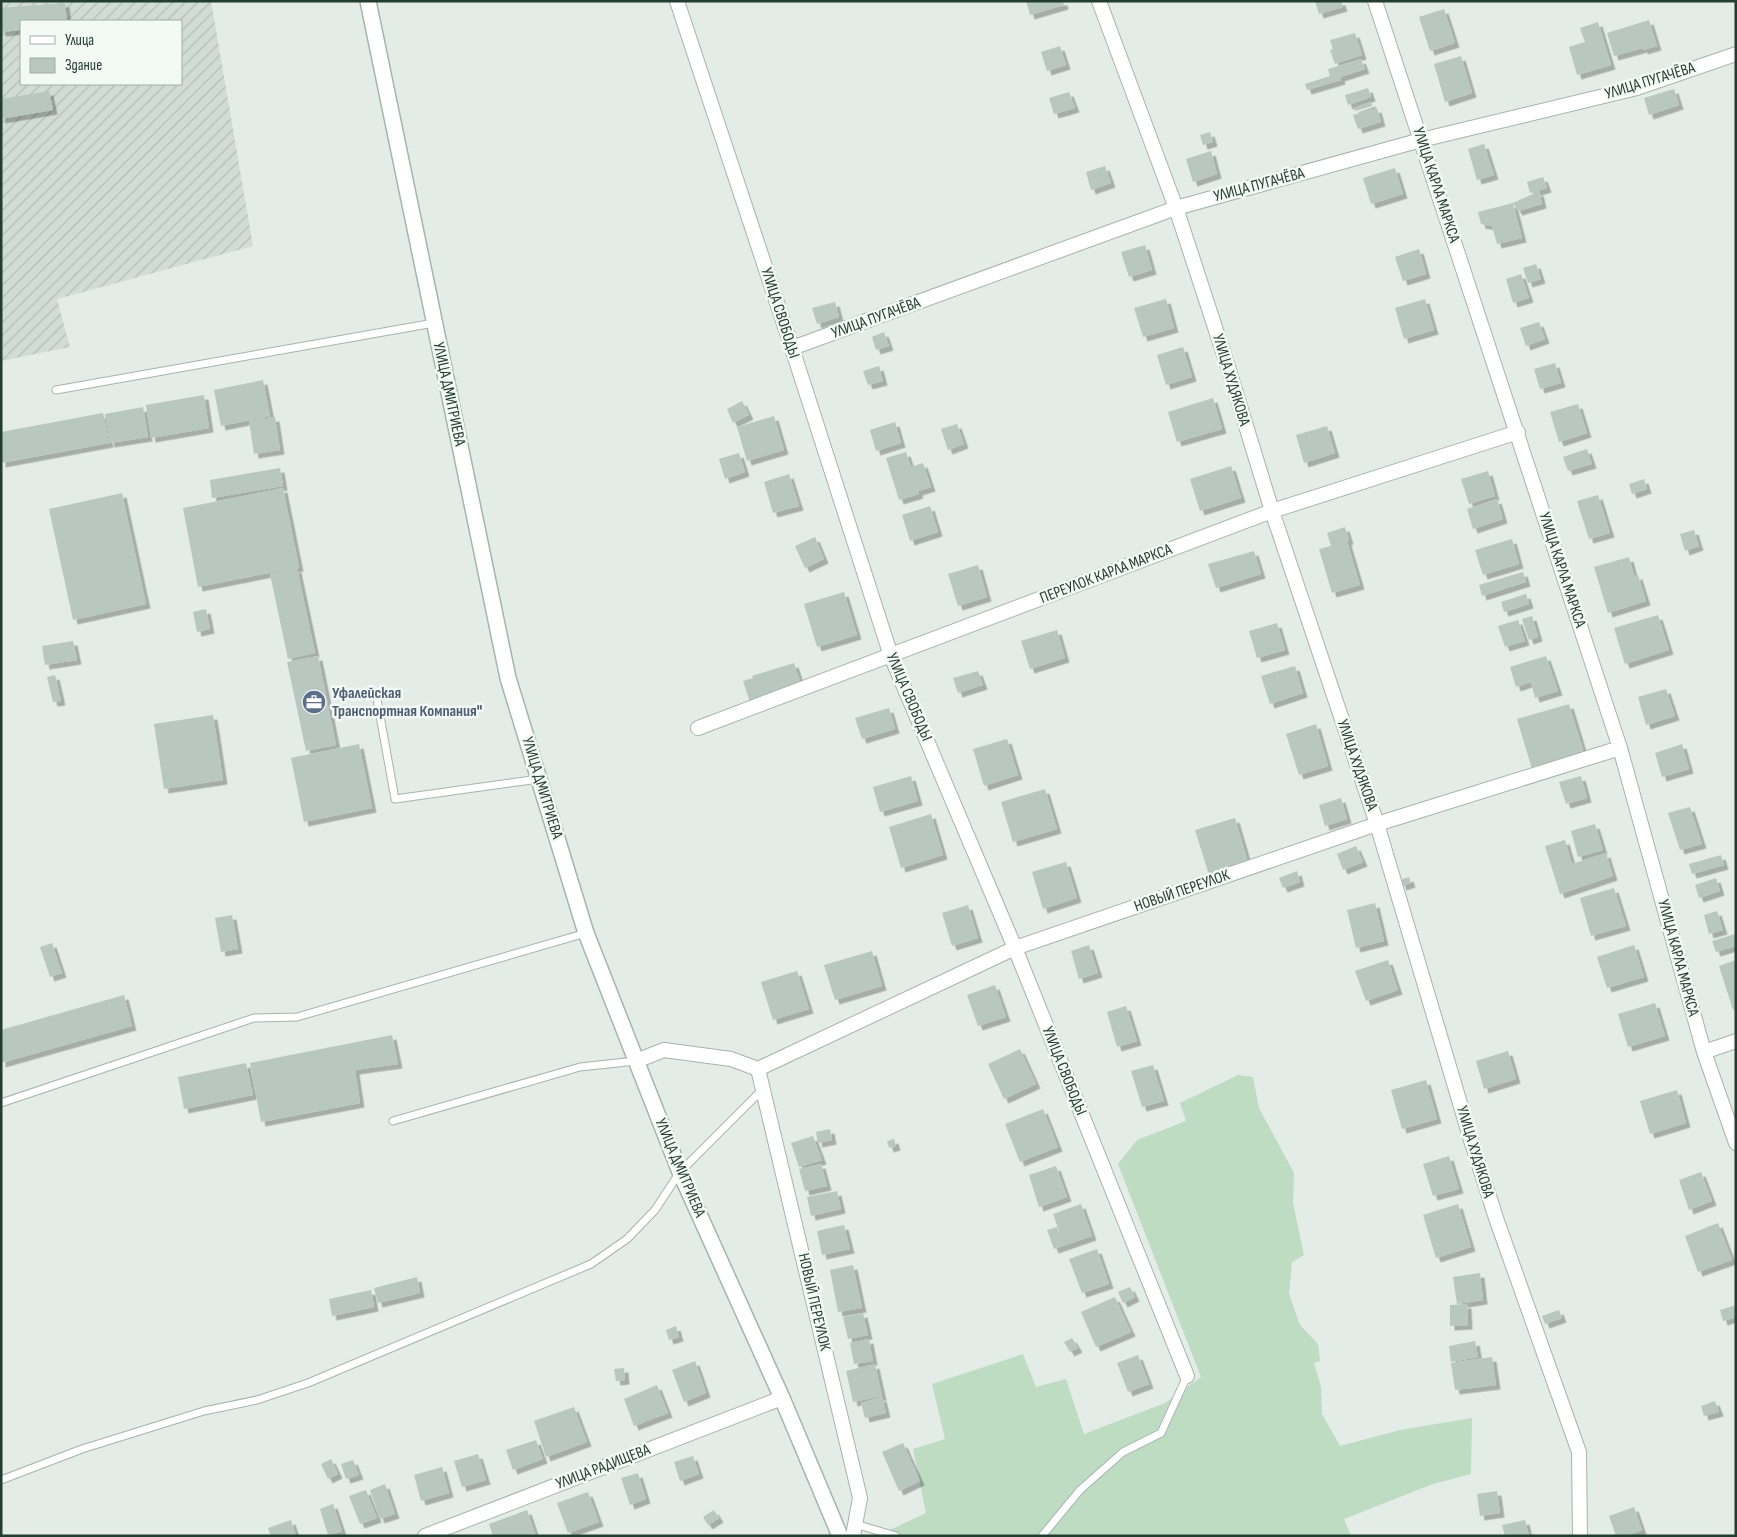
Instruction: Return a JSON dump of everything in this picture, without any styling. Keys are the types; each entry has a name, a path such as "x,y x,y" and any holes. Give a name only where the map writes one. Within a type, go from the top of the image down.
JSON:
{"street":[{"name":"УЛИЦА ДМИТРИЕВА","path":"368,1 508,678 586,933 680,1172 782,1398 840,1536"},
{"name":"УЛИЦА СВОБОДЫ","path":"677,1 792,348 891,656 1015,948 1187,1376"},
{"name":"УЛИЦА ХУДЯКОВА","path":"1099,1 1176,208 1228,367 1272,511 1377,824 1470,1137 1497,1221 1579,1452 1580,1536"},
{"name":"УЛИЦА КАРЛА МАРКСА","path":"1375,1 1518,432 1620,748 1704,1052 1736,1143"},
{"name":"УЛИЦА ПУГАЧЁВА","path":"792,348 1176,208 1421,140 1637,88 1736,54"},
{"name":"ПЕРЕУЛОК КАРЛА МАРКСА","path":"698,728 1272,511 1518,432"},
{"name":"НОВЫЙ ПЕРЕУЛОК","path":"854,1530 860,1498 758,1070 1015,948 1377,824 1620,748"},
{"path":"1704,1052 1736,1042"},
{"path":"636,1061 664,1050 731,1059 758,1070"},
{"name":"УЛИЦА РАДИЩЕВА","path":"425,1536 782,1398"}],"lane":[{"path":"56,390 435,323"},
{"path":"378,699 395,799 539,779"},
{"path":"1,1103 254,1018 297,1017 586,933"},
{"path":"393,1121 580,1067 636,1061"},
{"path":"1,1480 82,1449 204,1412 257,1400 308,1383 591,1264 627,1239 655,1210 680,1172 763,1089"},
{"path":"1042,1536 1080,1490 1123,1452 1162,1433 1187,1376"},
{"path":"854,1530 896,1536"}],"shaded area":[{"path":"1,1 211,1 253,246 57,299 70,347 1,361"}],"green space":[{"path":"1238,1075 1253,1077 1259,1108 1294,1173 1293,1203 1304,1255 1292,1262 1289,1294 1300,1325 1318,1344 1320,1361 1314,1363 1321,1387 1322,1414 1340,1446 1400,1430 1472,1418 1471,1474 1433,1484 1344,1519 1351,1536 877,1536 926,1513 913,1449 945,1439 932,1384 1023,1354 1036,1387 1066,1379 1084,1434 1165,1403 1201,1377 1118,1164 1137,1140 1186,1121 1180,1103"}],"building":[{"path":"1026,1 1063,1 1064,5 1030,15"},
{"path":"1315,1 1341,1 1343,7 1319,14"},
{"path":"65,3 67,20 20,20 20,30 1,32 1,8"},
{"path":"1444,9 1455,43 1430,51 1419,17"},
{"path":"1649,20 1657,46 1614,56 1607,33"},
{"path":"1598,22 1611,65 1577,75 1569,47 1585,42 1580,28"},
{"path":"1355,33 1362,55 1335,64 1330,50 1333,49 1330,40"},
{"path":"1060,46 1066,65 1047,71 1041,52"},
{"path":"1461,56 1472,93 1445,102 1434,64"},
{"path":"1361,59 1365,69 1340,77 1341,80 1307,90 1305,84 1330,76 1328,69"},
{"path":"1368,88 1371,97 1348,105 1345,95"},
{"path":"1674,89 1679,105 1649,115 1644,98"},
{"path":"49,91 53,110 1,119 1,99"},
{"path":"1069,92 1075,108 1054,114 1049,98"},
{"path":"1371,102 1372,106 1355,111 1354,108"},
{"path":"1377,108 1381,122 1358,129 1353,115"},
{"path":"1210,132 1213,142 1203,145 1200,135"},
{"path":"1484,144 1494,175 1477,180 1468,149"},
{"path":"1211,151 1217,174 1193,182 1186,159"},
{"path":"1105,166 1111,183 1091,190 1086,172"},
{"path":"1395,168 1403,194 1371,204 1363,178"},
{"path":"1543,177 1547,188 1530,193 1527,182"},
{"path":"1539,191 1542,204 1518,211 1513,203"},
{"path":"1513,203 1522,238 1497,244 1492,226 1481,224 1478,212"},
{"path":"1145,245 1152,270 1129,277 1121,252"},
{"path":"1419,249 1426,274 1403,281 1395,257"},
{"path":"1536,264 1541,279 1528,283 1523,268"},
{"path":"1521,274 1529,298 1513,303 1506,279"},
{"path":"1166,299 1174,328 1143,337 1134,308"},
{"path":"1425,299 1434,330 1404,339 1395,308"},
{"path":"835,302 839,317 817,324 812,308"},
{"path":"1539,322 1545,339 1526,346 1520,328"},
{"path":"884,332 889,346 876,350 872,337"},
{"path":"1183,347 1192,377 1166,385 1157,355"},
{"path":"1555,363 1561,383 1540,389 1534,369"},
{"path":"879,366 883,381 868,385 863,371"},
{"path":"263,380 270,416 221,426 214,390"},
{"path":"204,395 209,428 151,438 146,405"},
{"path":"1213,398 1222,429 1177,442 1168,412"},
{"path":"742,401 749,415 733,423 727,409"},
{"path":"1578,404 1587,433 1559,442 1550,412"},
{"path":"143,407 148,437 110,443 105,414"},
{"path":"103,413 109,443 1,463 1,432"},
{"path":"774,416 784,450 747,461 737,427"},
{"path":"275,417 280,450 254,454 249,421"},
{"path":"895,422 901,443 876,451 870,430"},
{"path":"957,424 964,444 948,450 941,429"},
{"path":"1327,426 1335,453 1304,463 1296,435"},
{"path":"1587,449 1592,464 1568,471 1563,457"},
{"path":"906,452 911,467 923,463 931,487 918,491 919,494 899,500 886,458"},
{"path":"739,453 745,472 725,479 719,459"},
{"path":"1231,466 1241,498 1200,511 1190,479"},
{"path":"280,468 283,486 212,498 210,480"},
{"path":"1488,471 1495,496 1469,504 1461,479"},
{"path":"789,474 799,506 773,513 764,482"},
{"path":"1644,479 1647,489 1632,494 1629,484"},
{"path":"283,488 299,567 198,587 183,508"},
{"path":"122,493 146,604 73,620 49,509"},
{"path":"1598,495 1610,533 1589,539 1577,501"},
{"path":"1497,499 1503,519 1473,529 1467,509"},
{"path":"930,506 938,532 910,541 902,515"},
{"path":"1345,527 1349,540 1347,541 1360,585 1332,593 1319,549 1331,546 1327,533"},
{"path":"1694,530 1699,546 1685,551 1680,534"},
{"path":"815,537 824,559 805,568 795,546"},
{"path":"1512,539 1519,564 1483,575 1475,550"},
{"path":"1254,551 1261,574 1216,588 1208,564"},
{"path":"1629,557 1634,576 1638,575 1646,601 1608,613 1594,567"},
{"path":"978,565 987,597 958,606 948,574"},
{"path":"297,568 315,653 288,659 270,574"},
{"path":"1523,572 1526,582 1482,596 1479,585"},
{"path":"844,592 857,635 817,647 804,604"},
{"path":"1526,594 1529,604 1504,612 1501,602"},
{"path":"206,609 210,629 197,632 193,612"},
{"path":"1658,615 1669,650 1625,664 1614,628"},
{"path":"1532,616 1538,637 1529,640 1522,619"},
{"path":"1518,620 1525,641 1505,647 1498,626"},
{"path":"1277,623 1285,650 1257,658 1249,631"},
{"path":"1057,630 1065,658 1030,669 1021,641"},
{"path":"73,641 77,660 45,665 42,646"},
{"path":"318,656 336,745 306,751 287,662"},
{"path":"1546,656 1558,691 1535,698 1531,682 1516,687 1510,667"},
{"path":"794,663 802,687 750,702 743,681 753,678 752,676"},
{"path":"1295,666 1303,693 1270,704 1261,676"},
{"path":"978,671 983,685 958,693 953,678"},
{"path":"55,675 61,701 53,702 47,677"},
{"path":"1666,689 1675,716 1646,725 1638,697"},
{"path":"1569,704 1584,753 1532,769 1517,719"},
{"path":"889,708 895,729 862,739 855,718"},
{"path":"213,715 223,780 164,789 154,724"},
{"path":"1316,724 1328,766 1299,775 1286,734"},
{"path":"1007,739 1018,775 984,786 973,749"},
{"path":"359,744 372,808 304,822 291,758"},
{"path":"1682,744 1689,769 1662,777 1655,753"},
{"path":"911,776 918,801 880,812 873,787"},
{"path":"1581,776 1587,798 1566,804 1559,782"},
{"path":"1045,789 1057,829 1013,842 1001,802"},
{"path":"1341,798 1347,819 1325,826 1319,805"},
{"path":"1690,807 1702,844 1680,850 1668,813"},
{"path":"931,814 943,855 901,868 889,827"},
{"path":"1235,818 1249,866 1210,878 1195,830"},
{"path":"1595,824 1603,850 1578,857 1571,831"},
{"path":"1565,840 1572,864 1606,853 1613,876 1560,894 1545,846"},
{"path":"1356,846 1363,862 1343,870 1337,854"},
{"path":"1721,855 1724,865 1692,874 1689,864"},
{"path":"1066,862 1077,898 1043,909 1032,872"},
{"path":"1297,871 1300,882 1283,888 1279,878"},
{"path":"1409,877 1411,883 1402,886 1400,880"},
{"path":"1716,878 1720,891 1699,898 1695,885"},
{"path":"1614,888 1626,926 1591,936 1580,898"},
{"path":"1375,903 1384,941 1356,948 1347,910"},
{"path":"968,905 978,938 952,946 942,913"},
{"path":"1717,911 1723,930 1709,934 1704,915"},
{"path":"232,915 238,949 221,952 215,918"},
{"path":"1735,934 1736,946 1716,952 1712,941"},
{"path":"52,943 62,973 50,977 40,947"},
{"path":"1089,945 1098,973 1079,979 1071,951"},
{"path":"1634,945 1644,977 1607,988 1597,957"},
{"path":"872,951 882,986 835,1000 824,965"},
{"path":"1388,960 1398,990 1366,1001 1355,971"},
{"path":"1736,960 1736,1009 1733,1010 1719,966"},
{"path":"797,971 809,1009 773,1020 761,982"},
{"path":"995,985 1006,1017 978,1026 967,995"},
{"path":"124,995 132,1026 1,1063 1,1030"},
{"path":"1655,1003 1665,1036 1628,1047 1618,1014"},
{"path":"1126,1006 1137,1041 1117,1047 1107,1012"},
{"path":"392,1035 398,1064 355,1070 360,1103 261,1122 250,1063"},
{"path":"1020,1049 1036,1084 1004,1099 988,1064"},
{"path":"1508,1051 1516,1079 1484,1089 1476,1061"},
{"path":"246,1063 253,1095 184,1109 178,1077"},
{"path":"1153,1065 1164,1101 1142,1107 1131,1071"},
{"path":"1426,1080 1437,1119 1402,1129 1391,1090"},
{"path":"1677,1090 1686,1123 1650,1134 1640,1101"},
{"path":"1043,1109 1058,1147 1020,1162 1005,1124"},
{"path":"830,1129 832,1140 818,1143 816,1132"},
{"path":"813,1136 822,1160 799,1167 791,1143"},
{"path":"894,1139 896,1146 889,1148 887,1141"},
{"path":"1449,1156 1459,1189 1433,1196 1423,1164"},
{"path":"821,1164 827,1186 805,1191 799,1169"},
{"path":"1056,1166 1067,1197 1039,1207 1029,1175"},
{"path":"1701,1172 1712,1201 1689,1210 1679,1180"},
{"path":"837,1191 841,1209 811,1216 807,1197"},
{"path":"1081,1204 1092,1236 1054,1249 1047,1230 1057,1227 1063,1242 1053,1214"},
{"path":"1458,1204 1471,1247 1436,1258 1423,1215"},
{"path":"1718,1223 1732,1260 1698,1272 1685,1236"},
{"path":"844,1225 850,1249 822,1255 817,1231"},
{"path":"1097,1249 1109,1284 1082,1293 1069,1259"},
{"path":"853,1265 862,1308 838,1312 830,1270"},
{"path":"1480,1273 1483,1300 1457,1304 1453,1277"},
{"path":"417,1277 420,1293 378,1303 374,1288"},
{"path":"1130,1287 1135,1297 1123,1303 1118,1292"},
{"path":"371,1290 374,1307 332,1316 329,1299"},
{"path":"1115,1297 1131,1332 1096,1347 1081,1312"},
{"path":"1467,1304 1468,1325 1450,1326 1450,1305"},
{"path":"1736,1305 1736,1317 1723,1321 1720,1310"},
{"path":"1559,1310 1562,1318 1545,1324 1542,1316"},
{"path":"863,1313 868,1335 848,1339 843,1317"},
{"path":"676,1326 679,1337 669,1340 666,1330"},
{"path":"1072,1338 1078,1348 1070,1352 1064,1342"},
{"path":"869,1339 873,1361 854,1364 850,1343"},
{"path":"1475,1341 1478,1357 1451,1362 1449,1346"},
{"path":"1138,1355 1149,1384 1128,1392 1117,1363"},
{"path":"1492,1357 1496,1385 1455,1390 1451,1363"},
{"path":"695,1361 706,1393 684,1402 672,1370"},
{"path":"875,1364 882,1396 853,1402 846,1371"},
{"path":"624,1368 625,1380 616,1381 614,1369"},
{"path":"657,1385 668,1413 634,1426 624,1399"},
{"path":"882,1397 886,1413 865,1418 861,1403"},
{"path":"1715,1401 1719,1412 1704,1416 1701,1406"},
{"path":"574,1407 587,1442 546,1457 534,1421"},
{"path":"536,1440 543,1459 513,1470 506,1450"},
{"path":"903,1443 920,1481 899,1491 882,1452"},
{"path":"478,1454 486,1480 462,1487 454,1461"},
{"path":"693,1456 699,1474 680,1481 674,1462"},
{"path":"331,1459 338,1474 328,1479 321,1464"},
{"path":"353,1460 359,1475 346,1479 341,1464"},
{"path":"442,1467 449,1493 421,1501 414,1475"},
{"path":"638,1473 646,1499 630,1505 621,1478"},
{"path":"385,1484 395,1514 380,1519 370,1490"},
{"path":"366,1490 377,1518 360,1524 349,1496"},
{"path":"1497,1491 1500,1513 1480,1516 1477,1494"},
{"path":"588,1492 599,1522 568,1533 557,1503"},
{"path":"333,1504 342,1531 328,1535 320,1509"},
{"path":"1634,1507 1642,1530 1626,1536 1616,1536 1609,1516"},
{"path":"527,1510 536,1536 493,1536 489,1524"},
{"path":"714,1510 719,1518 708,1525 703,1517"},
{"path":"291,1520 296,1536 271,1536 268,1528"},
{"path":"1525,1520 1529,1536 1505,1536 1502,1525"}],"place":[{"name":"Уфалейская Транспортная Компания\"","path":"314,702"}]}
